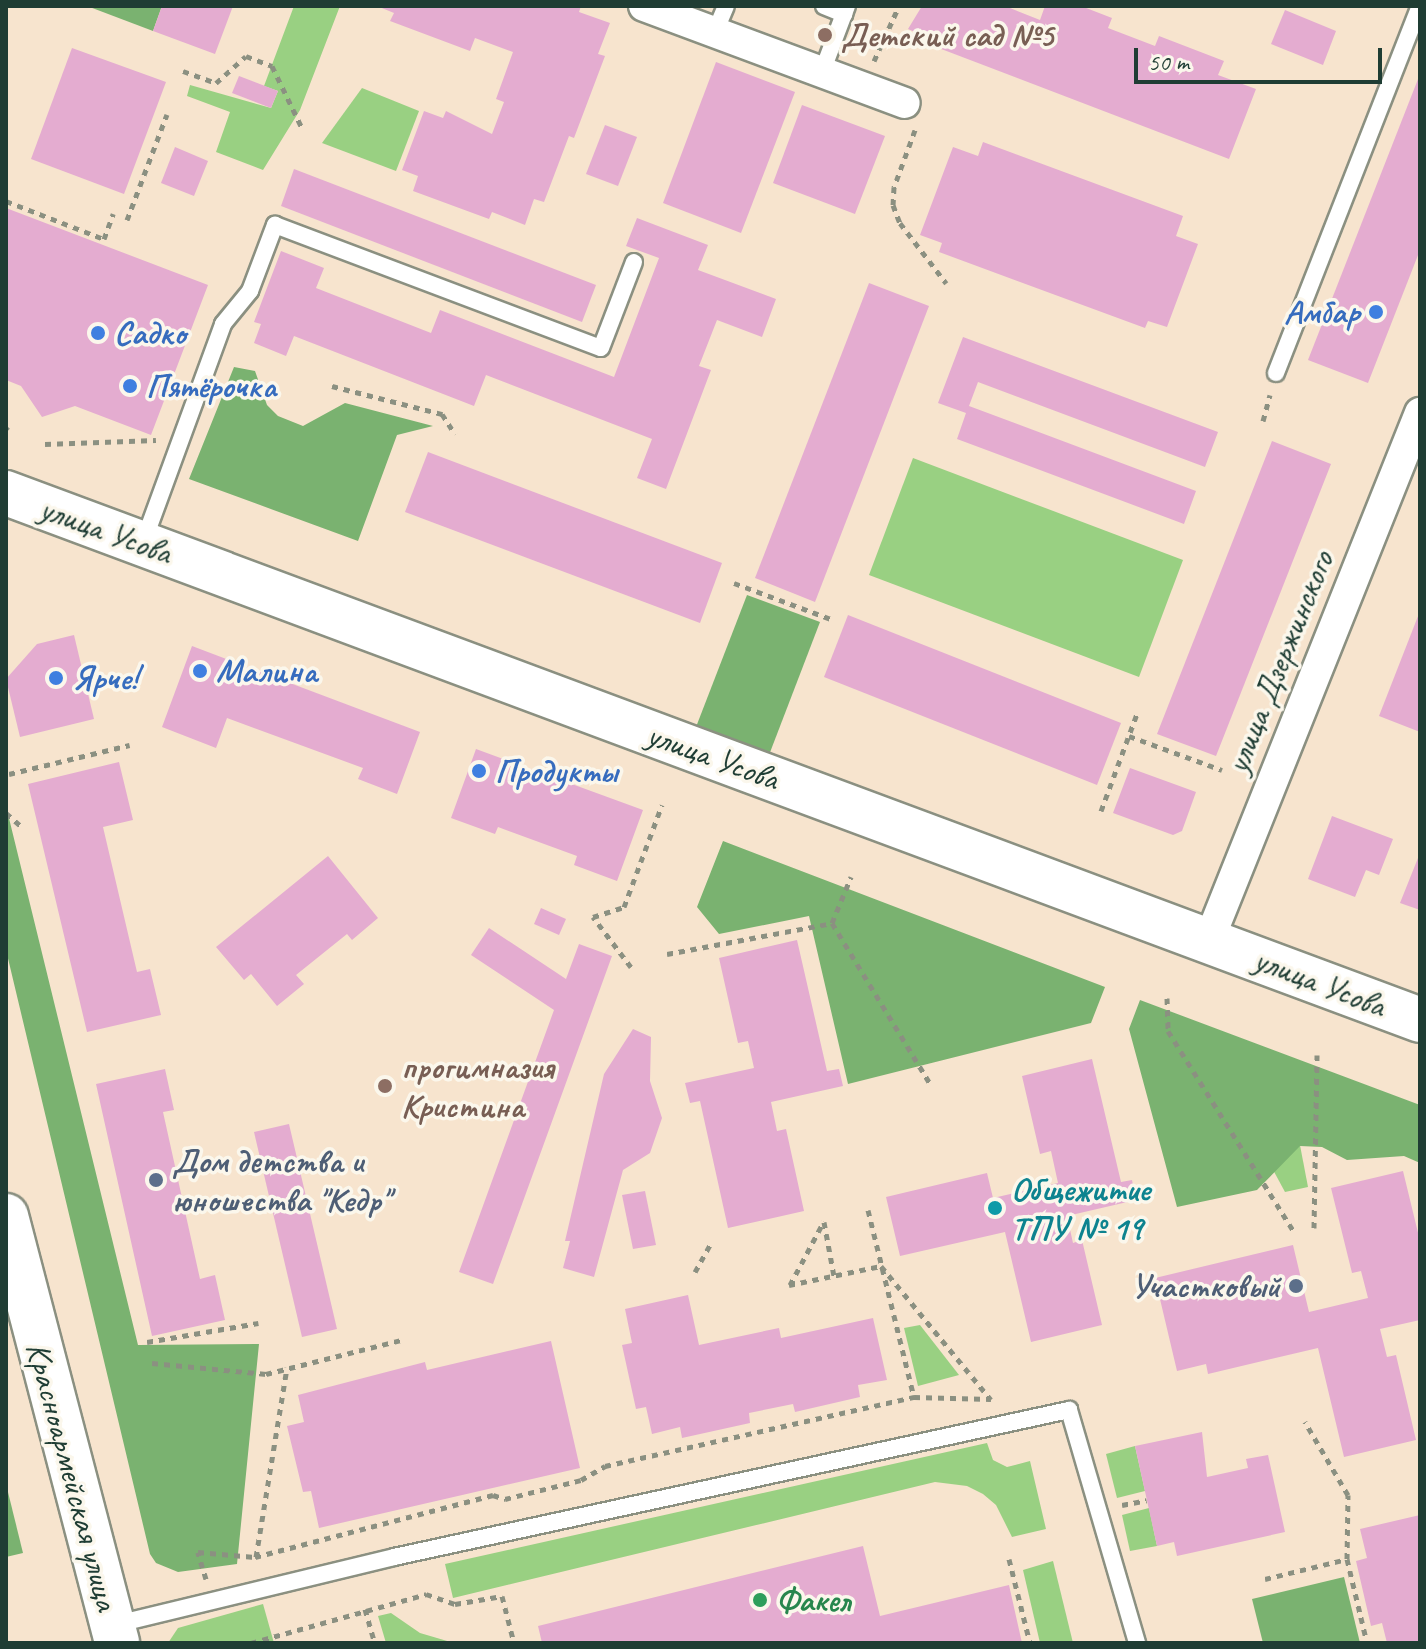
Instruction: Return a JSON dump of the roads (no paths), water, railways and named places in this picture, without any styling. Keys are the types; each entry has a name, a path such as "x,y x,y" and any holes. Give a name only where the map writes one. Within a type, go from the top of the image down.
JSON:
{"main road":[{"name":"улица Усова","path":"6,493 1420,1020"},
{"name":"Красноармейская улица","path":"6,1216 115,1634"}],"street":[{"path":"644,6 720,19 822,72 863,88 911,113"},
{"name":"улица Дзержинского","path":"1209,940 1420,413"}],"lane":[{"path":"822,72 846,10 824,6"},
{"path":"1276,373 1420,6"},
{"path":"143,544 223,324 250,291 275,225 601,348 634,262"},
{"path":"115,1634 394,1557 1069,1410 1137,1643"}],"place":[{"name":"Детский сад №5","path":"825,35"},
{"name":"Амбар","path":"1376,312"},
{"name":"Садко","path":"98,333"},
{"name":"Пятёрочка","path":"130,386"},
{"name":"Малина","path":"200,671"},
{"name":"Ярче!","path":"56,678"},
{"name":"Продукты","path":"479,771"},
{"name":"прогимназия Кристина","path":"385,1086"},
{"name":"Дом детства и юношества \"Кедр\"","path":"156,1180"},
{"name":"Общежитие ТПУ № 19","path":"995,1208"},
{"name":"Участковый","path":"1296,1286"},
{"name":"Факел","path":"760,1600"}]}
